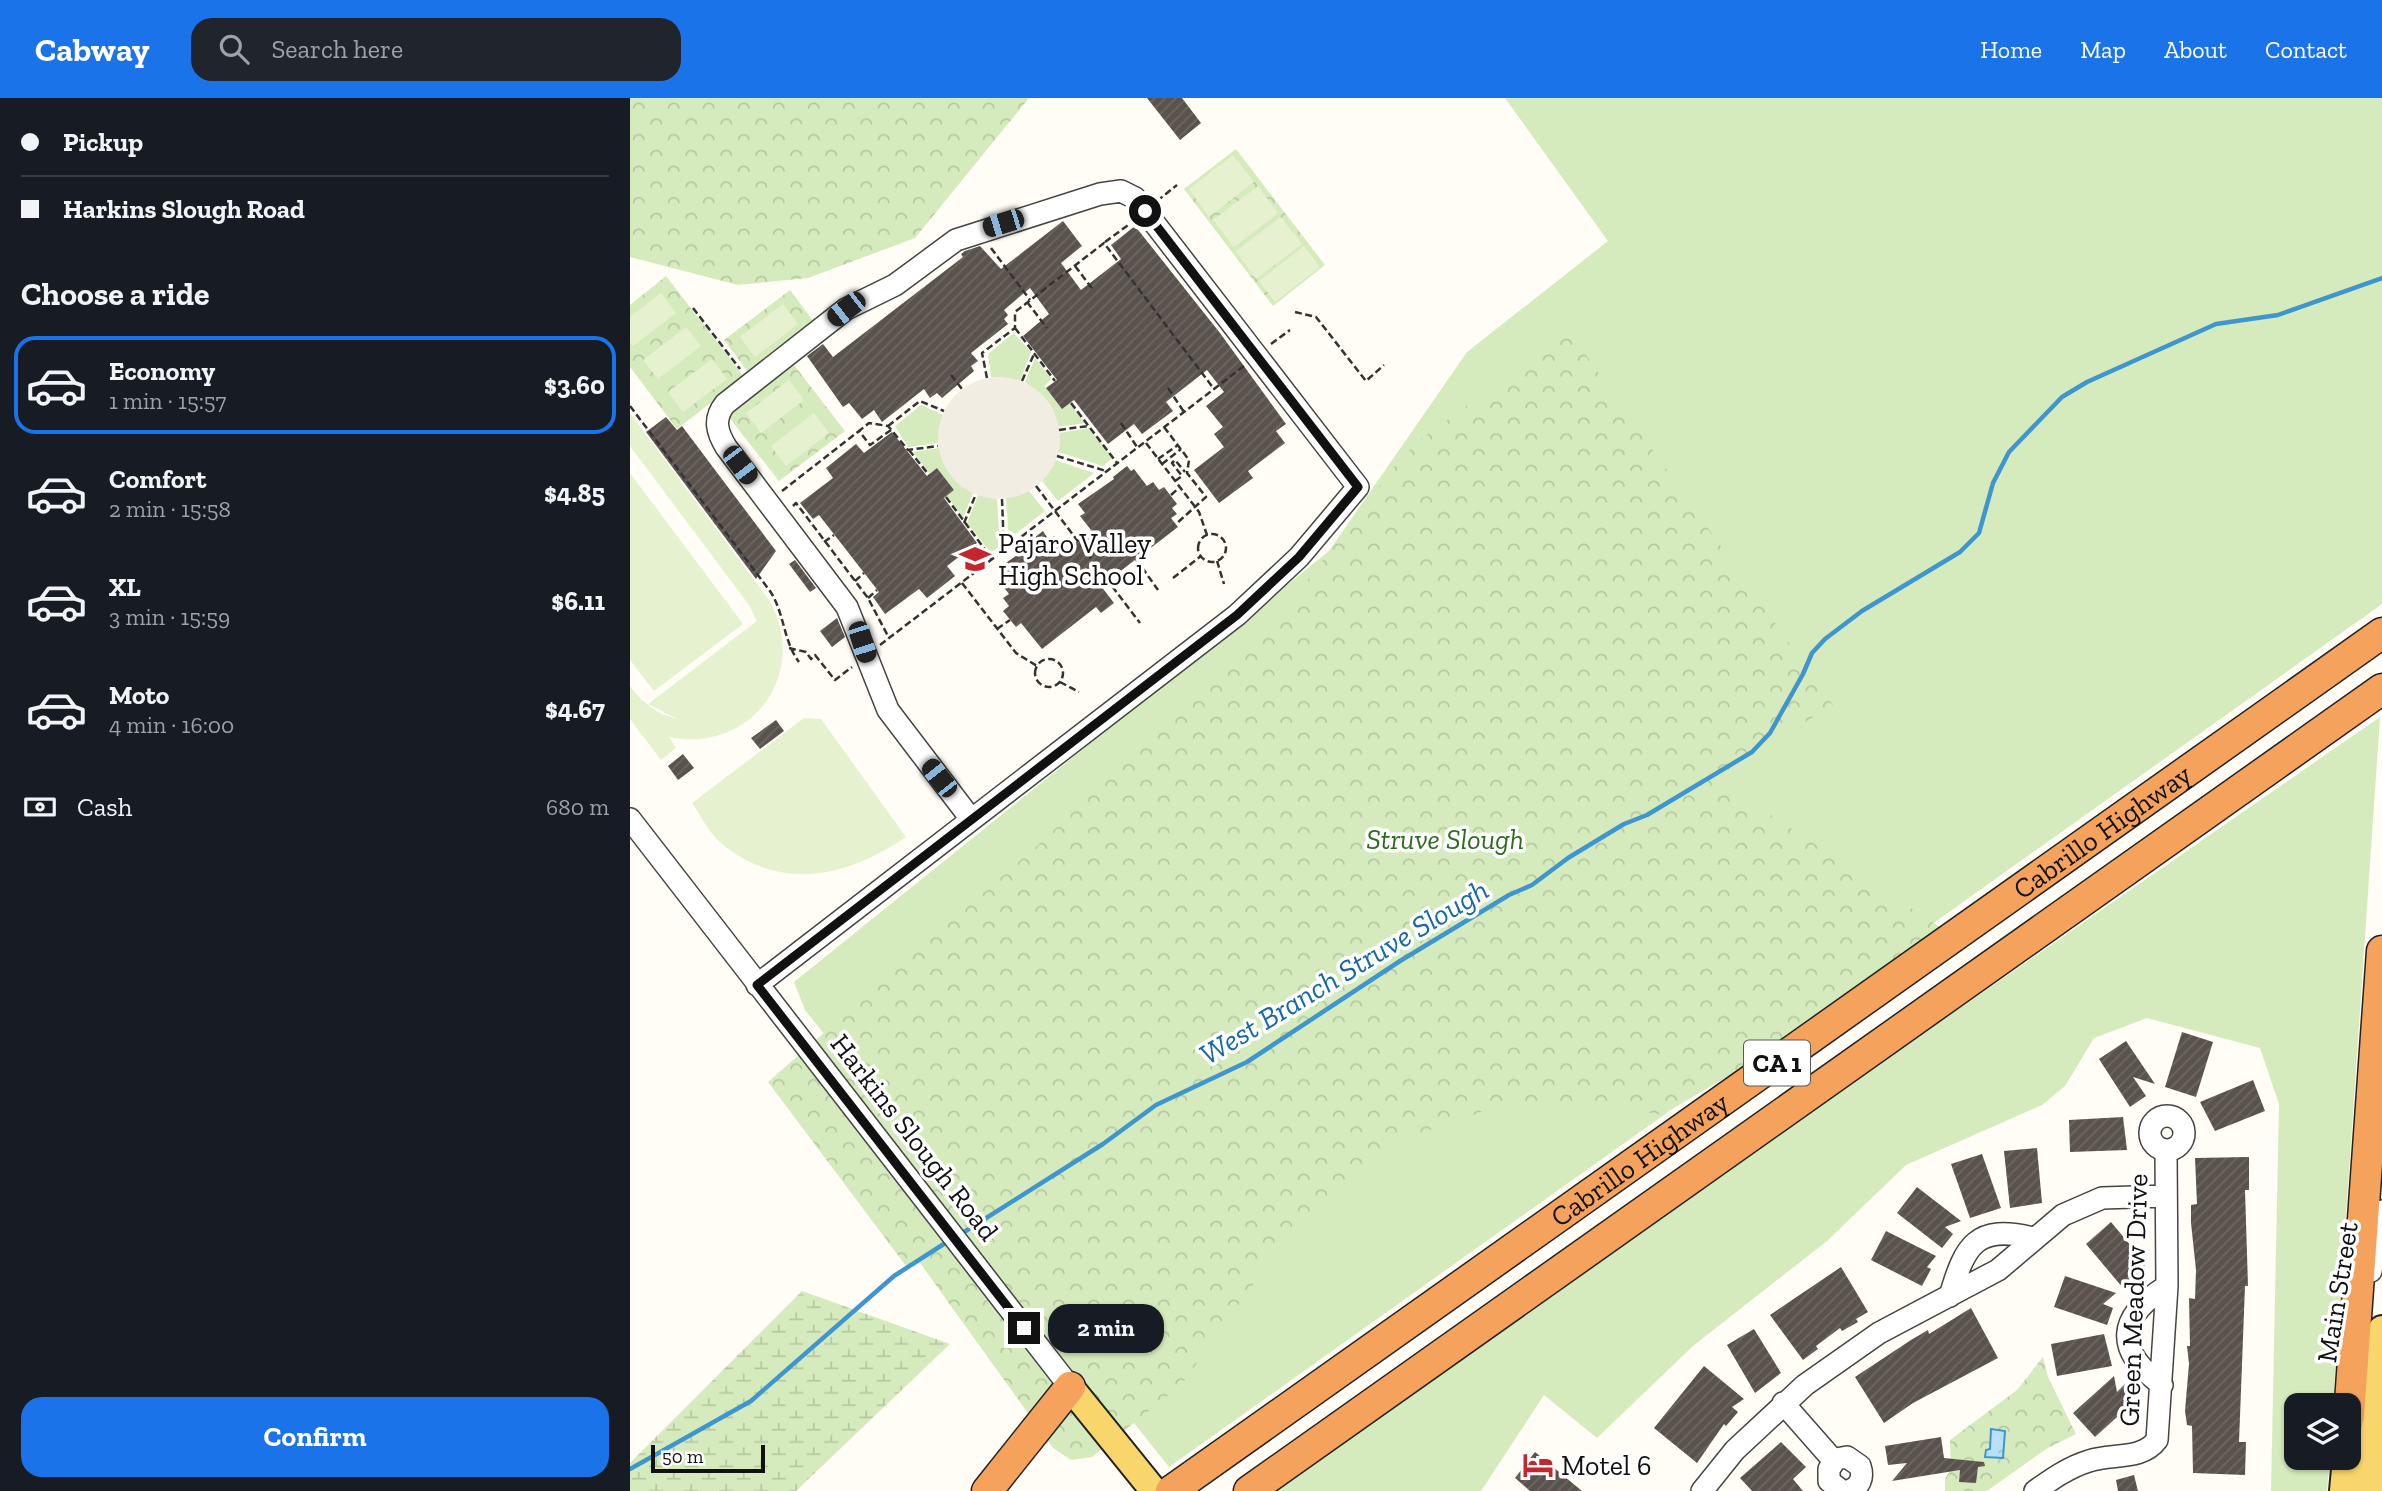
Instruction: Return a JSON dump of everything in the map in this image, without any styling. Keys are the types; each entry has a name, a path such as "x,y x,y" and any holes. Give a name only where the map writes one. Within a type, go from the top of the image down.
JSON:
{"highway":[{"name":"Cabrillo Highway","path":"1171,1491 2382,633"},
{"name":"Cabrillo Highway","path":"1249,1491 2382,690"},
{"path":"2351,1393 2382,951"},
{"path":"987,1491 1070,1387"}],"main road":[{"name":"Main Street","path":"2369,1491 2382,1329"},
{"name":"Harkins Slough Road","path":"1070,1387 1154,1491"},
{"path":"2343,1491 2345,1470"}],"street":[{"path":"757,985 1246,607 1307,549 1358,487 1153,205 1115,190 979,231 950,243 895,285 846,309 751,384 722,408 717,428 726,447 852,617 878,693 894,720 971,819"},
{"name":"Harkins Slough Road","path":"630,819 1070,1387"},
{"name":"Green Meadow Drive","path":"2035,1491 2064,1472 2088,1461 2153,1454 2160,1433 2167,1286 2166,1151"},
{"path":"1702,1491 1735,1450 1783,1403 1864,1343 1998,1270 2063,1215 2089,1202 2116,1196 2166,1196"},
{"name":"Main Street","path":"2353,1393 2382,1211"},
{"path":"1950,1296 1964,1255 1975,1242 1996,1233 2034,1238"},
{"path":"2162,1385 2136,1364 2128,1334 2140,1305 2167,1286"},
{"path":"1783,1403 1834,1461"},
{"path":"1842,1491 1829,1481 1829,1469 1834,1461 1847,1457 1860,1466 1861,1481 1848,1491"}],"path":[{"path":"1055,381 1015,328 1015,312 1177,185"},
{"path":"979,231 1047,328"},
{"path":"1104,243 1214,389"},
{"path":"1075,266 1094,291"},
{"path":"693,308 751,384"},
{"path":"1295,313 1316,317 1366,381 1384,365"},
{"path":"987,378 982,353 1015,328"},
{"path":"1272,344 1290,330"},
{"path":"1022,382 1034,354"},
{"path":"874,649 1250,362"},
{"path":"951,374 962,390"},
{"path":"1168,388 1184,412"},
{"path":"859,431 870,445 920,401 944,411"},
{"path":"1071,403 1116,463"},
{"path":"630,406 770,591 781,610 789,648 799,662"},
{"path":"767,502 869,423 889,428 929,474"},
{"path":"1121,424 1137,447"},
{"path":"1059,430 1088,426"},
{"path":"1164,426 1189,460 1187,472"},
{"path":"1145,442 1195,507 1207,536"},
{"path":"1158,459 1178,445"},
{"path":"908,450 939,446"},
{"path":"1162,464 1181,449"},
{"path":"1057,456 1106,471"},
{"path":"1175,481 1182,476 1172,463 1175,460 1206,497 1175,524"},
{"path":"1036,486 1140,623"},
{"path":"1171,495 1180,487"},
{"path":"964,523 976,494"},
{"path":"946,496 992,559"},
{"path":"1002,499 1004,551"},
{"path":"825,541 834,535"},
{"path":"1207,536 1218,536 1224,542 1224,555 1217,561 1208,561 1201,556 1199,543 1207,536"},
{"path":"1173,578 1201,556"},
{"path":"1136,559 1158,590"},
{"path":"1217,561 1224,584"},
{"path":"855,581 864,573"},
{"path":"962,583 1016,653 1037,666"},
{"path":"869,598 877,590"},
{"path":"997,629 1010,620"},
{"path":"789,648 806,652 811,659 815,656 835,680 852,667"},
{"path":"1044,660 1057,662 1062,674 1060,682 1052,687 1043,686 1035,675 1037,666 1044,660"},
{"path":"1060,682 1079,692"}],"green space":[{"path":"630,98 1029,98 915,238 808,278 738,285 630,257"},
{"path":"1505,98 2382,98 2382,604 1169,1467 805,1010 794,982 1329,551 1467,352 1608,241"},
{"path":"1236,149 1325,265 1273,306 1184,189"},
{"path":"1233,155 1254,182 1209,217 1189,189"},
{"path":"1258,186 1278,213 1234,247 1213,220"},
{"path":"1281,217 1302,244 1256,279 1236,251"},
{"path":"1304,246 1320,267 1275,302 1259,281"},
{"path":"666,276 744,377 677,429 630,367 630,305"},
{"path":"790,290 814,322 748,372 724,340"},
{"path":"661,293 676,313 633,346 630,342 630,317"},
{"path":"783,304 798,324 755,357 740,337"},
{"path":"686,327 701,346 658,379 643,360"},
{"name":"Struve Slough","path":"1569,331 1833,705 1715,778 1953,936 1870,992 1662,1115 1577,1101 1492,1108 1410,1137 1338,1184 1280,1247 1182,1384 1092,1457 1071,1460 1053,1448 920,1263 906,1266 768,1082 1038,845 1277,621 1391,470 1417,442"},
{"path":"1014,333 1031,352 1020,381 991,377 988,354"},
{"path":"1035,358 1052,379 1044,386 1061,407 1069,402 1085,423 1058,427 1047,401 1025,382"},
{"path":"712,359 727,379 683,412 668,392"},
{"path":"794,365 845,431 779,481 728,416"},
{"path":"789,380 804,400 761,433 746,413"},
{"path":"921,405 943,415 938,443 908,447 895,426"},
{"path":"630,413 769,600 780,628 783,655 777,680 766,702 748,720 725,733 699,739 669,737 676,748 661,760 630,719 630,686 650,707 677,719 648,704 757,621 749,605 630,446"},
{"path":"814,413 829,433 786,466 771,446"},
{"path":"1089,428 1113,458 1103,466 1058,452 1059,433"},
{"path":"939,448 951,475 973,493 963,518 947,496 954,490 937,468 930,474 913,452"},
{"path":"1055,460 1094,473 1058,501 1042,481"},
{"path":"630,473 743,624 654,691 630,660"},
{"path":"1029,491 1045,511 1009,539 1006,498"},
{"path":"978,495 997,499 1000,546 991,553 967,523"},
{"path":"980,547 987,556 969,567 965,558"},
{"path":"2380,717 2334,1393 2284,1393 2284,1470 2329,1470 2327,1491 2271,1491 2279,1104 2260,1048 2147,1018 2094,1038 2065,1086 2042,1105 1906,1165 1827,1241 1693,1346 1597,1438 1544,1395 1481,1491 1277,1491 1885,1060"},
{"path":"804,718 821,719 906,837 861,862 837,870 790,874 767,869 744,859 713,834 692,803"},
{"path":"802,1291 950,1344 796,1491 630,1491 630,1463"},
{"path":"2043,1357 2048,1377 2076,1434 2046,1449 1987,1491 1945,1491 1945,1479 1951,1469 1950,1440 2017,1390"}],"shaded area":[{"path":"999,377 1022,382 1042,395 1055,415 1060,438 1055,461 1042,481 1022,494 999,499 976,494 956,481 943,461 938,438 943,415 956,395 976,382"}],"water":[{"path":"1991,1429 2005,1431 2003,1458 1985,1457 1986,1450 1990,1449"}],"building":[{"path":"1147,98 1182,98 1201,123 1180,140"},
{"path":"1063,221 1082,246 1061,263 1081,290 1121,259 1111,245 1135,226 1220,333 1286,424 1276,431 1285,443 1248,471 1253,478 1219,503 1194,470 1224,447 1214,434 1223,427 1206,406 1224,392 1207,370 1166,402 1173,411 1142,434 1134,424 1108,444 1074,400 1062,409 1046,388 1057,380 1023,336 1049,314 1030,288 1004,310 1008,315 1004,319 1008,324 971,353 978,361 971,366 974,371 942,398 937,393 930,398 924,389 882,422 874,410 862,419 849,403 843,407 807,356 823,344 833,357 963,257 961,254 965,251 980,246 1001,269"},
{"path":"666,417 677,430 682,426 776,551 756,579 646,432"},
{"path":"892,432 927,476 937,468 954,490 944,498 977,543 947,566 955,576 927,598 919,589 885,614 873,597 879,592 819,515 813,519 800,503 833,478 826,468 856,444 864,453"},
{"path":"1127,466 1131,471 1134,469 1147,486 1153,482 1159,490 1164,487 1177,504 1172,508 1177,514 1171,518 1178,527 1101,586 1114,603 1101,613 1096,607 1042,649 1021,623 1016,627 1003,611 1009,606 1003,598 1009,594 998,580 1003,576 997,569 1033,544 1030,541 1043,531 1049,540 1054,536 1065,550 1069,548 1091,530 1080,516 1085,513 1078,504 1114,479 1113,477"},
{"path":"795,560 816,588 810,592 789,564"},
{"path":"837,618 845,637 832,647 820,631"},
{"path":"776,720 784,731 760,749 751,738"},
{"path":"683,754 694,768 678,780 668,766"},
{"path":"2182,1032 2213,1042 2196,1097 2165,1087"},
{"path":"2126,1041 2155,1084 2133,1077 2146,1096 2130,1107 2099,1059"},
{"path":"2253,1080 2265,1111 2215,1131 2200,1102"},
{"path":"2123,1117 2127,1150 2070,1152 2069,1120"},
{"path":"2037,1148 2042,1203 2010,1208 2004,1151"},
{"path":"1982,1154 2001,1208 1970,1218 1951,1164"},
{"path":"2249,1157 2249,1190 2245,1190 2248,1286 2245,1286 2239,1442 2246,1442 2245,1475 2193,1473 2192,1426 2187,1425 2185,1411 2189,1364 2187,1346 2190,1346 2189,1298 2195,1299 2196,1270 2191,1205 2197,1204 2195,1158"},
{"path":"1917,1187 1961,1221 1945,1227 1953,1234 1942,1248 1897,1213"},
{"path":"2111,1222 2146,1264 2123,1288 2086,1244"},
{"path":"1886,1231 1936,1256 1927,1267 1931,1269 1922,1286 1871,1260"},
{"path":"1841,1267 1868,1312 1856,1319 1858,1322 1842,1331 1840,1328 1803,1360 1770,1315"},
{"path":"2065,1276 2116,1293 2103,1304 2113,1308 2107,1325 2054,1307"},
{"path":"1971,1308 1998,1358 1913,1403 1884,1423 1855,1377 1911,1340 1928,1330 1929,1334"},
{"path":"1754,1329 1781,1373 1755,1393 1727,1345"},
{"path":"2104,1334 2112,1366 2057,1376 2051,1344"},
{"path":"1704,1366 1744,1399 1732,1407 1738,1412 1726,1426 1724,1424 1697,1463 1654,1428"},
{"path":"2114,1376 2117,1392 2125,1384 2138,1398 2095,1437 2073,1413"},
{"path":"1941,1437 1944,1458 1984,1462 1985,1466 1978,1467 1976,1483 1959,1482 1960,1470 1892,1481 1907,1463 1888,1465 1885,1446"},
{"path":"1781,1442 1806,1467 1793,1479 1803,1491 1752,1491 1740,1478"},
{"name":"Motel 6","path":"1535,1452 1582,1491 1530,1491 1515,1478"},
{"path":"2134,1475 2138,1491 2118,1491 2116,1480"}],"waterway":[{"name":"West Branch Struve Slough","path":"961,1234 1103,1144 1156,1105 1247,1062 1400,961 1509,895 1532,885 1568,858 1624,824 1647,815 1752,752 1770,733 1812,653 1825,639 1862,611 1960,552 1979,533 1993,483 2009,452 2062,397 2087,382 2216,324 2278,315 2382,278"},
{"name":"West Branch Struve Slough","path":"630,1469 751,1401 894,1276 950,1240"}],"place":[{"name":"Pajaro Valley High School","path":"975,559"},
{"name":"Motel 6","path":"1538,1465"}],"route":[{"path":"1024,1328 757,985 1237,615 1284,573 1331,522 1358,487 1145,211"}]}
